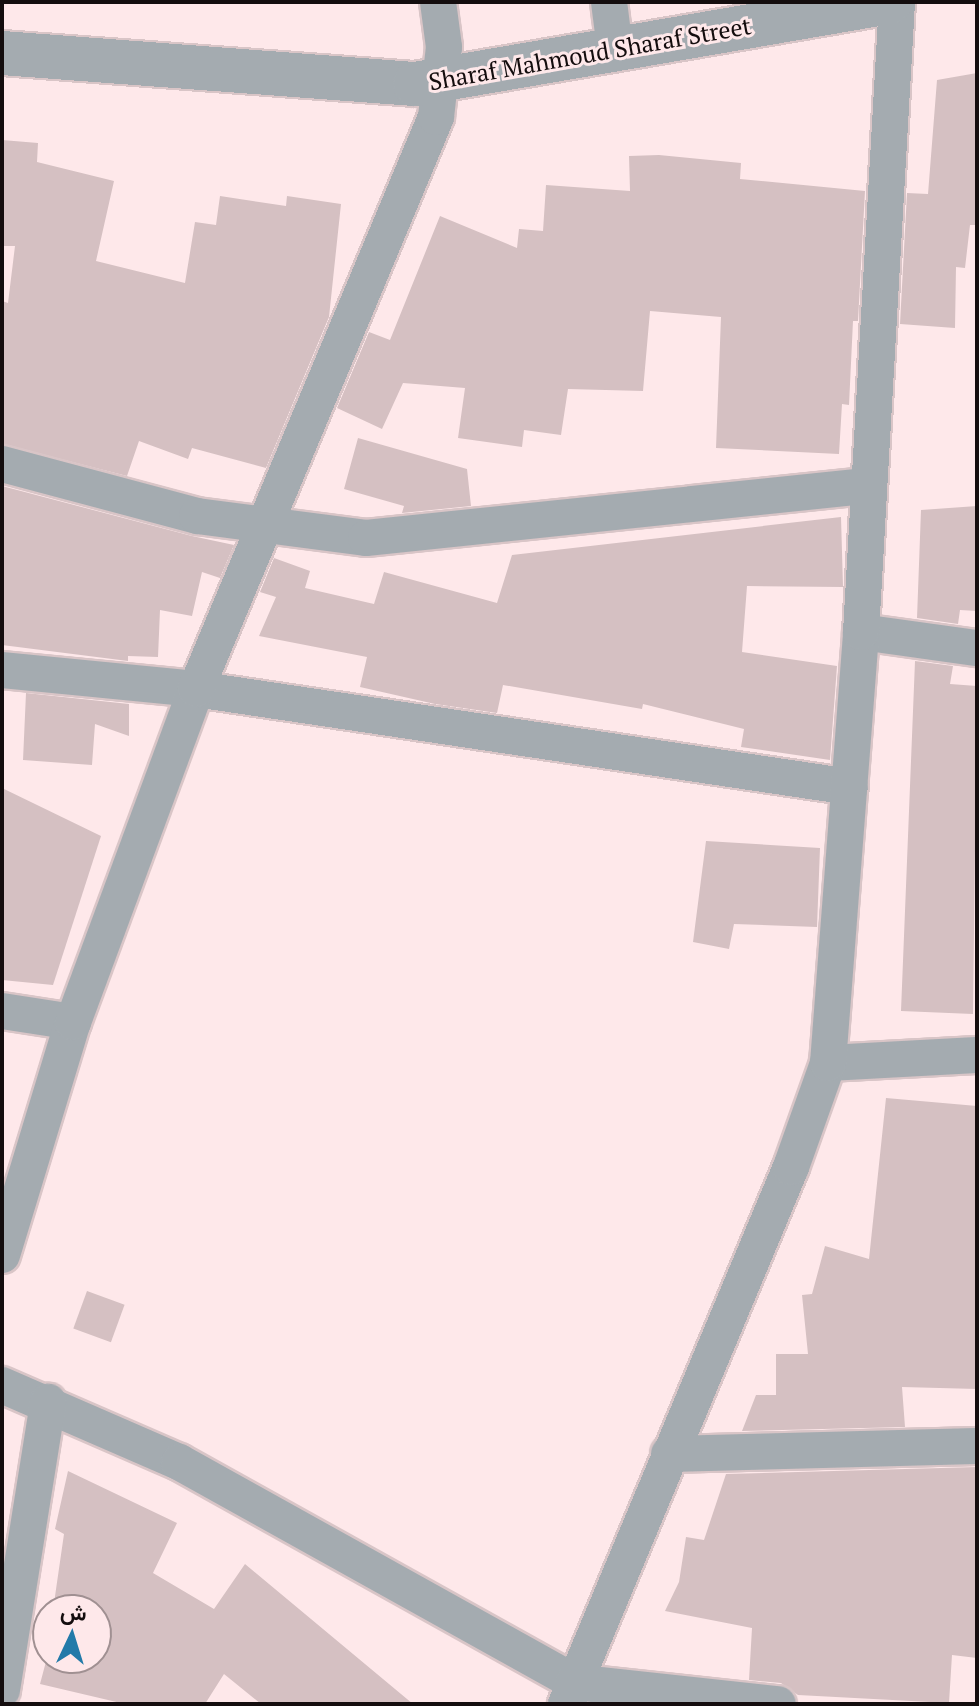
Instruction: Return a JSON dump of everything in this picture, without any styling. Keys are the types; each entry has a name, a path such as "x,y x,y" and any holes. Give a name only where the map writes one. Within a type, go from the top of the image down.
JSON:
{"street":[{"path":"2,1255 73,1022 196,689 436,117 443,82 438,2"},
{"path":"609,2 615,49"},
{"name":"Sharaf Mahmoud Sharaf Street","path":"2,53 386,84 443,82 890,2"},
{"path":"570,1693 791,1167 828,1063 861,632 866,486 897,2"},
{"path":"2,464 263,529 391,537 866,486"},
{"path":"861,632 977,648"},
{"path":"2,670 196,689 850,787"},
{"path":"2,1011 73,1022"},
{"path":"828,1063 977,1055"},
{"path":"2,1385 48,1402 179,1462 570,1693 778,1704"},
{"path":"2,1690 48,1402"},
{"path":"669,1454 977,1446"}],"building":[{"path":"977,73 977,225 970,225 965,268 956,267 955,328 900,324 907,193 928,194 937,80"},
{"path":"2,140 38,143 37,162 114,181 96,261 185,283 195,222 216,225 220,196 286,206 287,196 341,204 329,317 266,468 192,448 188,459 139,441 127,476 2,444 2,301 8,303 15,246 2,246"},
{"path":"659,155 741,163 740,179 865,191 858,321 853,321 849,405 842,404 839,454 716,448 721,317 650,311 643,391 568,389 561,435 524,430 522,447 458,438 465,388 403,383 382,429 337,408 369,332 390,340 440,216 517,248 519,229 543,231 546,185 630,191 629,156"},
{"path":"358,438 467,469 471,506 402,513 404,506 344,489"},
{"path":"2,486 234,545 220,578 202,572 192,616 160,610 158,657 128,656 128,661 2,645"},
{"path":"977,506 977,611 960,610 958,624 917,618 921,510"},
{"path":"841,517 843,587 747,586 742,652 837,666 830,760 741,747 744,729 643,704 642,709 503,685 497,713 435,704 360,687 367,657 259,636 276,597 260,592 274,558 310,571 305,588 374,604 384,572 497,603 512,555"},
{"path":"915,661 953,666 950,684 977,686 973,1014 901,1011"},
{"path":"26,693 129,704 129,736 95,724 92,765 23,760"},
{"path":"2,788 101,836 53,985 2,980"},
{"path":"706,841 820,848 817,927 734,924 729,949 693,942"},
{"path":"886,1098 977,1106 977,1389 902,1387 905,1427 742,1431 756,1395 776,1395 776,1354 808,1354 802,1295 812,1294 825,1246 869,1259"},
{"path":"87,1291 125,1305 111,1342 73,1329"},
{"path":"977,1467 977,1658 952,1655 949,1703 798,1695 781,1683 749,1680 752,1628 665,1611 679,1582 686,1537 704,1540 726,1474"},
{"path":"68,1471 177,1523 153,1573 214,1609 245,1564 413,1704 261,1704 224,1674 205,1704 125,1704 40,1684 43,1674 112,1674 112,1594 55,1594 64,1534 55,1529"}]}
